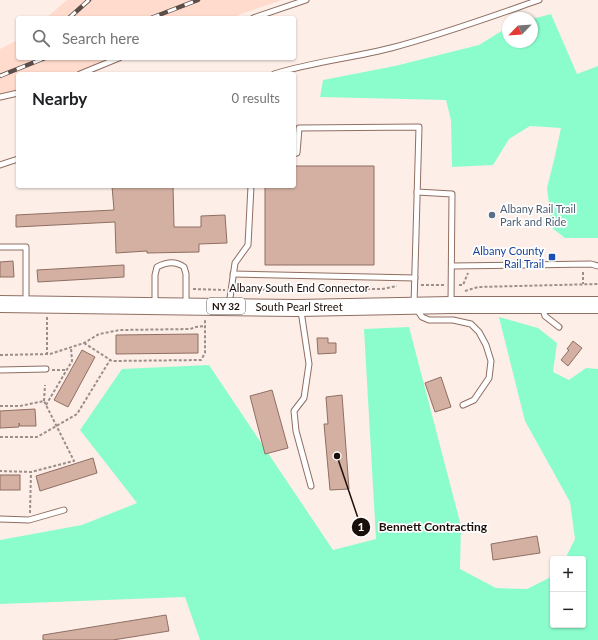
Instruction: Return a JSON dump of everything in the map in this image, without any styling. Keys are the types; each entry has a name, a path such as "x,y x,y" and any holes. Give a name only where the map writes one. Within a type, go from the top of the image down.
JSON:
{"main road":[{"name":"South Pearl Street","path":"0,304 155,301 186,306 300,308 414,305 451,299 541,305 598,305"}],"lane":[{"path":"259,16 306,0"},
{"path":"280,72 298,66 390,48 475,22 538,0"},
{"path":"85,72 114,60"},
{"path":"0,97 16,93"},
{"path":"296,153 298,128 419,127 414,305 422,317 428,320 453,320 471,324 479,332 486,345 491,361 489,378 474,400 463,405"},
{"path":"0,165 16,160"},
{"path":"229,306 235,263 248,245 251,188"},
{"path":"417,192 452,194 451,299"},
{"path":"0,247 26,247 26,304"},
{"path":"155,301 155,275 157,267 164,263 179,264 184,268 186,274 186,306"},
{"path":"452,266 591,264 598,266"},
{"path":"233,274 415,278"},
{"path":"541,305 545,316 559,327"},
{"path":"300,308 310,364 304,398 294,411 296,431 311,486"},
{"path":"0,370 46,369"},
{"path":"0,519 30,520 64,510"}],"path":[{"path":"451,299 462,292 478,287 598,284"},
{"path":"84,343 112,361 201,360 205,353 205,306"},
{"path":"47,314 47,354"},
{"path":"0,355 47,354 84,343 99,334 120,330 190,329 205,326"},
{"path":"46,405 72,361 71,347"},
{"path":"0,437 37,438 77,414 110,360"},
{"path":"46,369 67,370"},
{"path":"0,471 31,472 74,461 44,401 45,385"},
{"path":"0,406 20,406 44,401"},
{"path":"30,520 31,472"}],"shaded area":[{"path":"67,0 282,0 236,16 48,16"},
{"path":"16,41 16,60 123,60 94,72 16,72 16,97 0,101 0,49"}],"green space":[{"path":"551,14 577,74 598,66 598,238 565,238 552,228 547,188 561,128 530,126 509,139 493,165 452,167 451,120 446,100 320,97 323,80 395,66 479,45 502,31 502,48 538,48 538,17"},
{"path":"499,317 538,328 557,343 553,372 569,380 586,368 598,369 598,640 200,640 185,597 0,604 0,540 82,525 137,503 80,430 122,369 209,365 333,550 376,539 364,329 409,327 461,526 460,569 496,588 527,589 550,578 550,628 586,628 586,556 566,556 575,539 570,502 525,421"}],"building":[{"path":"296,166 374,166 374,265 265,265 265,188 296,188"},
{"path":"112,188 173,188 174,227 201,227 201,216 225,215 227,243 199,244 199,252 147,253 147,251 116,253 115,222 16,227 16,215 114,210"},
{"path":"13,261 14,277 0,277 0,262"},
{"path":"124,265 124,277 38,282 37,270"},
{"path":"198,334 198,353 116,354 116,335"},
{"path":"317,338 328,338 328,343 336,343 336,353 318,354"},
{"path":"573,341 582,348 568,366 561,360 569,350 567,349"},
{"path":"82,350 95,357 68,407 54,400"},
{"path":"441,377 451,407 435,412 425,383"},
{"path":"272,390 288,448 265,454 250,396"},
{"path":"342,395 349,489 330,490 324,424 328,424 326,397"},
{"path":"35,409 36,426 20,426 19,423 19,427 0,428 0,411"},
{"path":"93,458 97,473 40,491 36,476"},
{"path":"0,475 20,475 20,490 0,490"},
{"path":"537,536 540,553 493,560 491,544"},
{"path":"166,615 169,631 113,640 43,640 43,635"}],"railway":[{"path":"71,16 89,0"},
{"path":"156,16 198,0"},
{"path":"0,76 40,60"}],"place":[{"name":"Albany Rail Trail Park and Ride","path":"492,215"},
{"name":"Albany County Rail Trail","path":"552,257"},
{"name":"Bennett Contracting","path":"337,456"}]}
